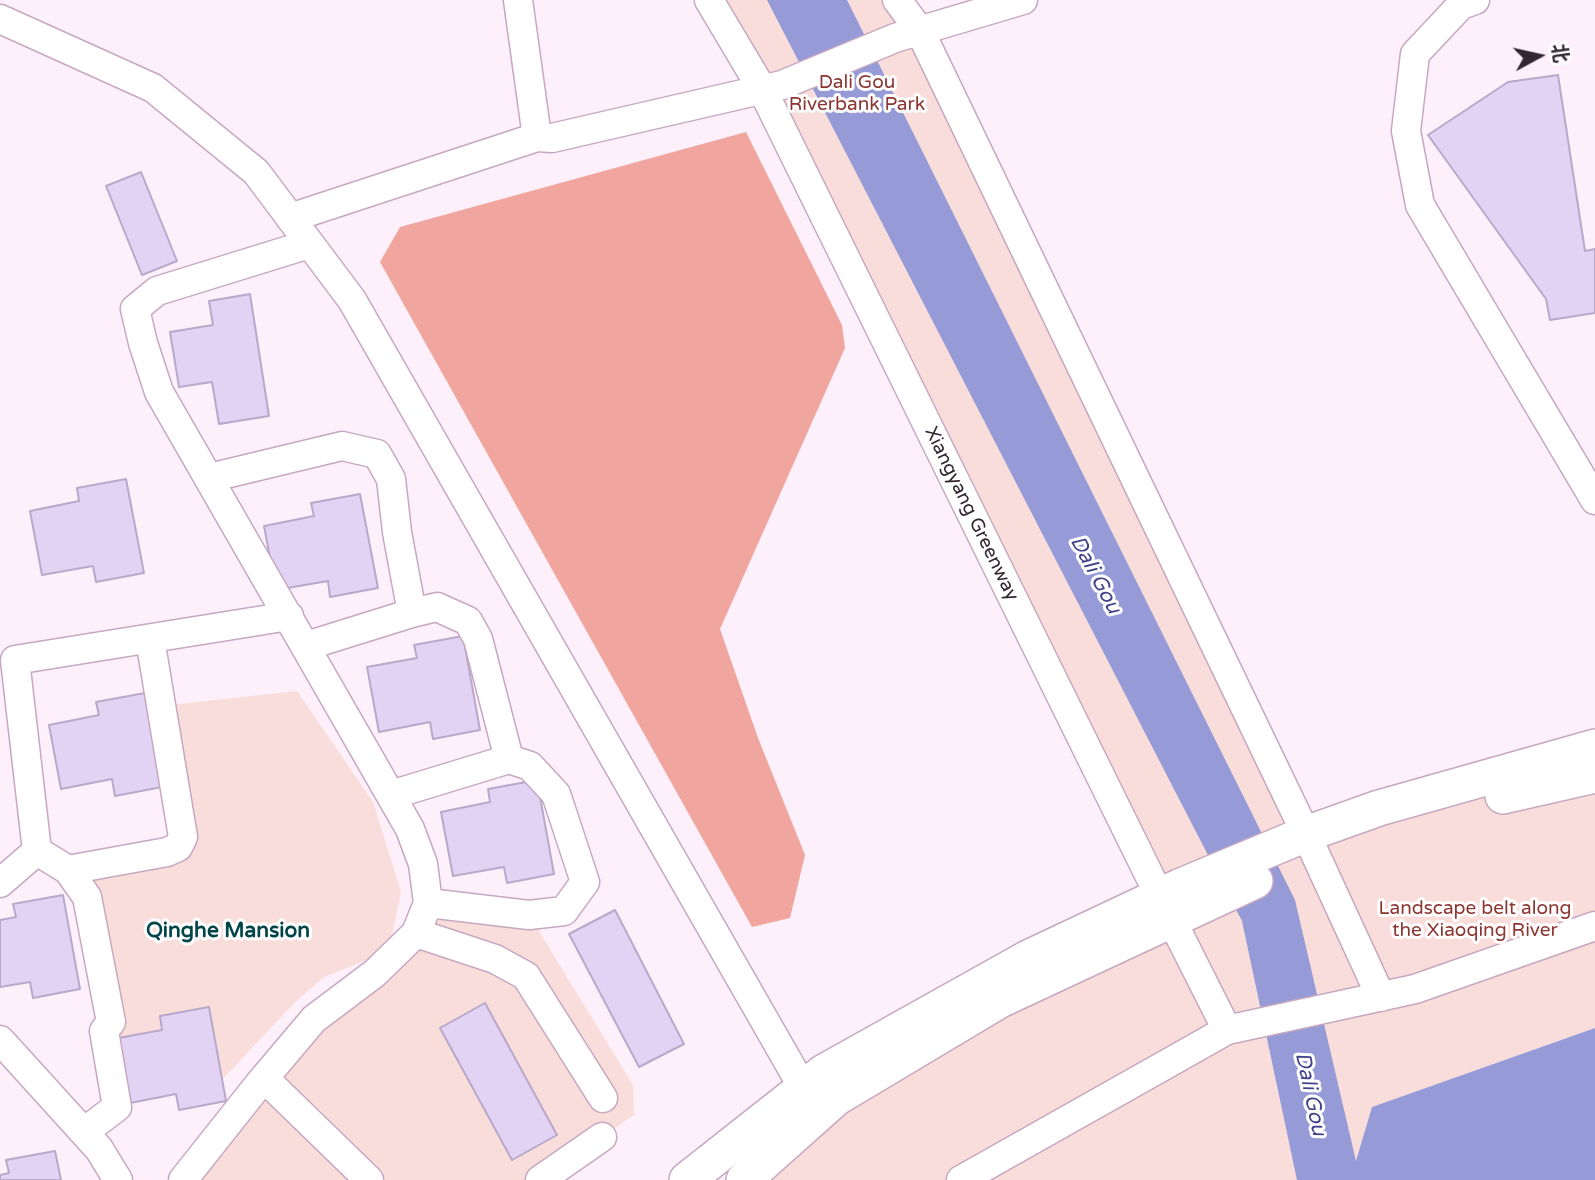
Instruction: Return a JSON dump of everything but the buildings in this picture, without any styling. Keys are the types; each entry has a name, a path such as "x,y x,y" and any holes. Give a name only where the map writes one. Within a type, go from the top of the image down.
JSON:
{"main road":[{"path":"687,1180 819,1100 1175,904 1299,850 1379,808 1595,747"},
{"path":"1299,850 1501,796 1595,775"},
{"path":"744,1180 819,1100"}],"street":[{"path":"518,0 537,136"},
{"name":"Xiangyang Greenway","path":"709,0 772,87 1238,1027"},
{"path":"897,0 920,31 1299,850 1374,998"},
{"path":"290,218 537,136 552,138 772,87 895,38 1023,0"},
{"path":"1475,0 1461,5 1415,54 1406,131 1420,205 1595,500"},
{"path":"0,19 153,88 256,172 352,300 819,1100"},
{"path":"183,1180 264,1077 314,1019 375,973 416,933 428,903 423,864 410,829 159,392 135,309 157,291 309,244"},
{"path":"209,478 342,446 377,454 391,479 397,532 412,613"},
{"path":"306,646 437,607 468,621 478,639 509,759"},
{"path":"37,851 15,660 289,616"},
{"path":"68,870 167,852 178,847 183,837 150,639"},
{"path":"391,795 509,759 530,766 556,794 585,882 564,911 530,915 428,903"},
{"path":"37,851 68,870 87,897 111,1022 104,1031 117,1107 84,1132"},
{"path":"0,883 37,851"},
{"path":"961,1180 1238,1027 1415,989 1595,926"},
{"path":"416,933 495,959 526,976 603,1098"},
{"path":"0,1040 99,1149 118,1180"},
{"path":"264,1077 369,1180"},
{"path":"540,1180 602,1137"}],"green space":[{"path":"709,0 897,0 1322,838 1595,761 1595,1028 1372,1107 1356,1163 1310,1180 744,1180 836,1098 1170,918"},
{"path":"297,691 373,802 401,892 389,951 324,977 295,1002 222,1080 208,1007 160,1016 162,1030 113,1039 68,870 179,847 161,706"},
{"path":"428,903 529,915 633,1085 634,1115 540,1180 183,1180"}],"shaded area":[{"path":"746,132 842,325 845,348 720,629 758,738 805,855 790,918 752,927 380,262 400,227"}],"water":[{"name":"Dali Gou","path":"767,0 847,0 1295,900 1356,1161 1372,1107 1595,1028 1595,1180 1297,1180 1242,921"}],"district":[{"name":"Qinghe Mansion","path":"228,931"}],"park label":[{"name":"Dali Gou Riverbank Park","path":"857,94"},
{"name":"Landscape belt along the Xiaoqing River","path":"1475,920"}]}
